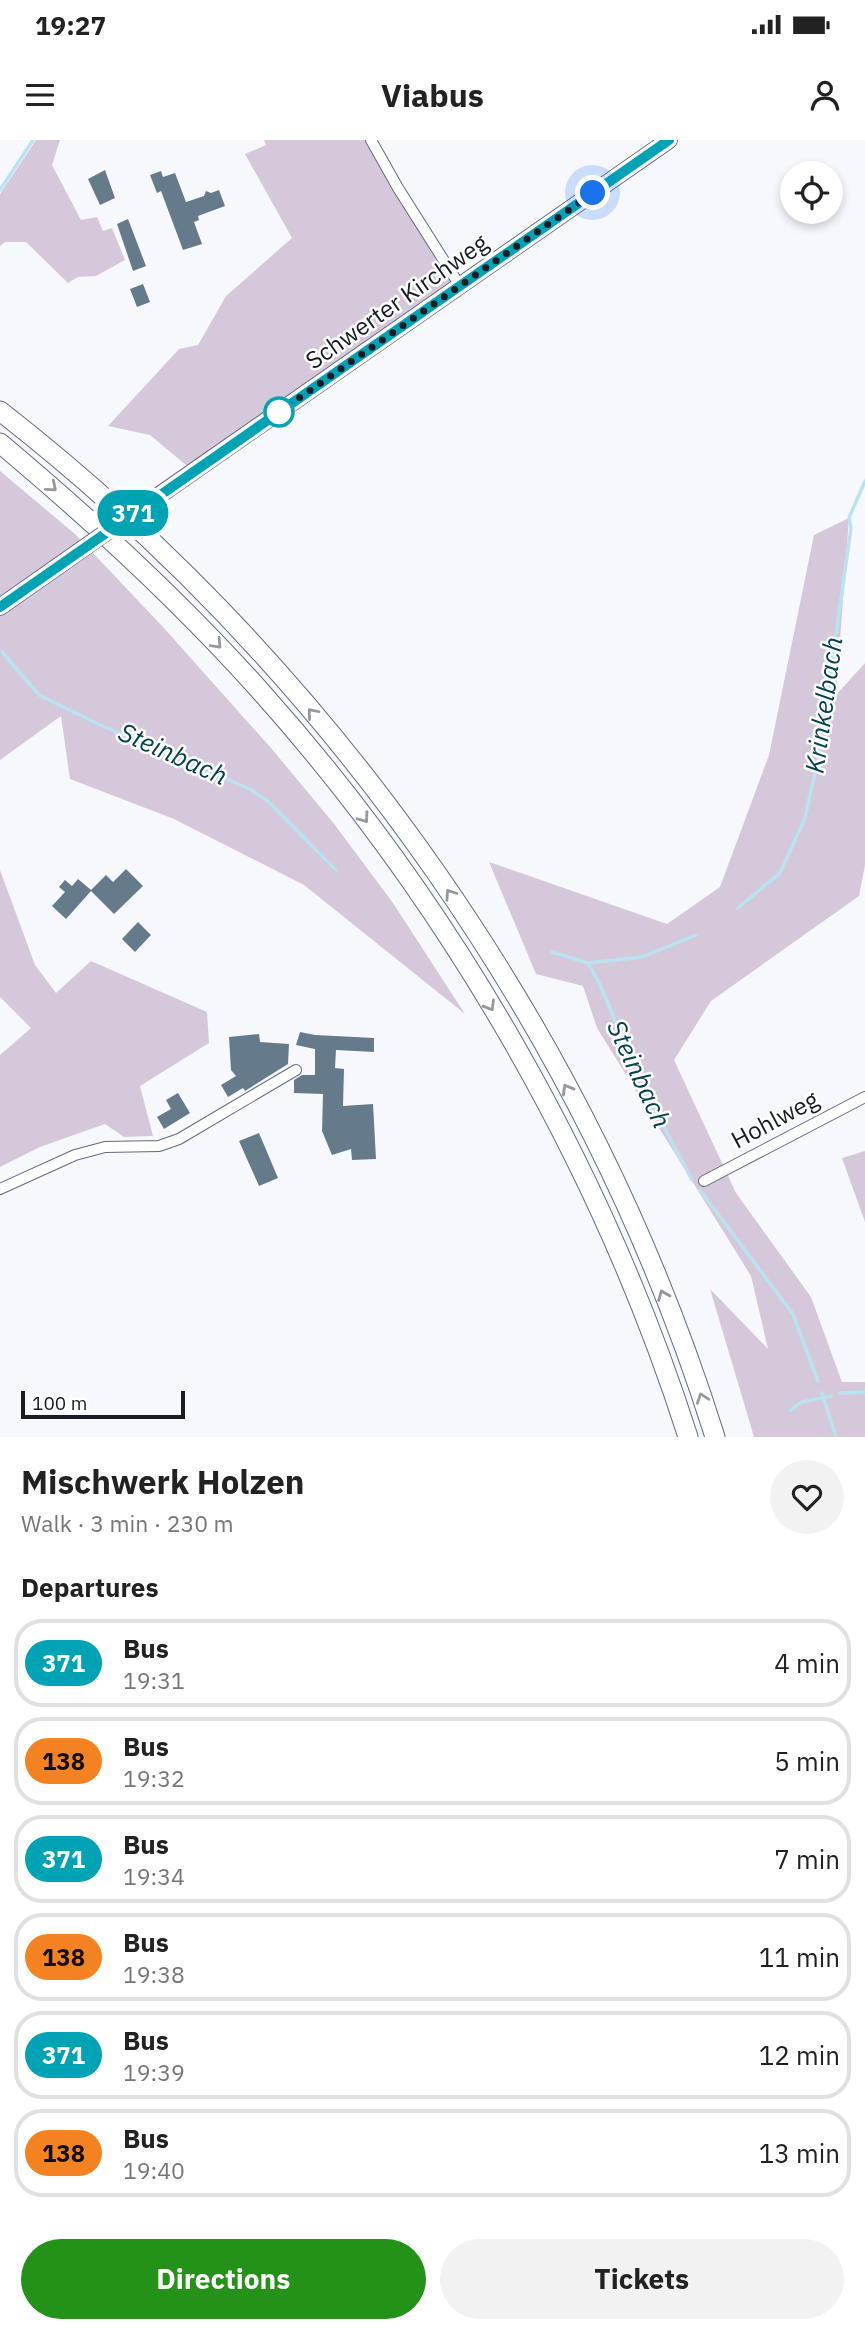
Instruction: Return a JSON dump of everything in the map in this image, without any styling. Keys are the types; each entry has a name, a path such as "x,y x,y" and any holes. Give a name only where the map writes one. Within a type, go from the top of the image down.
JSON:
{"highway":[{"path":"0,411 97,491 217,607 281,676 341,747 426,859 540,1037 607,1166 675,1324 715,1437"},
{"path":"0,443 79,510 201,627 264,695 406,875 472,975 560,1130 634,1290 688,1437"}],"main road":[{"name":"Schwerter Kirchweg","path":"0,607 669,140"}],"street":[{"path":"371,140 460,286"},
{"path":"0,1189 75,1155 105,1147 159,1146 179,1139 296,1070"},
{"name":"Hohlweg","path":"704,1181 865,1097"}],"shaded area":[{"path":"36,140 60,140 52,165 81,220 97,217 103,231 112,228 125,260 96,276 78,277 68,283 26,242 5,242 0,246 0,194"},
{"path":"264,140 371,140 460,286 193,471 150,435 108,426 179,349 198,345 226,296 292,238 245,154 266,145"},
{"path":"0,471 75,534 271,748 335,825 393,903 465,1014 304,885 174,819 70,779 61,716 0,760"},
{"path":"849,518 836,695 865,663 865,865 859,896 711,1001 674,1060 736,1193 811,1297 842,1382 865,1382 865,1437 754,1437 710,1289 768,1349 751,1276 597,1028 583,986 536,974 489,862 667,924 720,887 769,755 814,535"},
{"path":"0,870 35,965 56,993 91,961 207,1012 209,1043 140,1086 153,1136 124,1137 105,1124 40,1147 0,1167 0,1055 31,1028 0,997"},
{"path":"865,1151 865,1222 842,1158"}],"building":[{"path":"105,170 115,198 100,205 88,179"},
{"path":"161,171 163,177 175,173 186,202 204,196 206,191 211,193 219,190 225,206 198,216 199,220 194,222 202,244 183,250 161,191 157,193 150,175"},
{"path":"128,219 146,266 133,271 117,224"},
{"path":"143,284 150,302 137,307 130,289"},
{"path":"126,869 143,886 114,914 91,891 66,919 52,906 65,892 59,887 65,880 72,886 78,879 91,890 106,875 113,882"},
{"path":"138,922 151,935 135,952 122,939"},
{"path":"300,1032 374,1038 374,1052 336,1050 335,1068 344,1069 343,1106 373,1104 376,1159 352,1160 351,1149 332,1155 322,1131 323,1094 294,1093 294,1080 302,1075 315,1075 315,1049 296,1045"},
{"path":"259,1034 260,1042 289,1044 288,1064 245,1091 243,1088 228,1097 221,1085 236,1076 231,1070 229,1037"},
{"path":"178,1093 190,1113 164,1129 157,1117 171,1109 166,1100"},
{"path":"259,1133 278,1178 259,1186 239,1141"}],"waterway":[{"path":"0,190 33,140"},
{"name":"Krinkelbach","path":"738,908 780,873 805,818 820,749 851,528 849,518 865,481"},
{"name":"Steinbach","path":"2,652 39,695 96,723 250,789 269,802 336,870"},
{"name":"Krinkelbach","path":"588,963 642,957 696,935"},
{"name":"Steinbach","path":"552,952 588,963 646,1093 692,1180"},
{"name":"Steinbach","path":"700,1190 793,1314 818,1381"},
{"path":"840,1393 865,1392"},
{"name":"Steinbach","path":"822,1393 836,1437"},
{"path":"791,1410 802,1402 831,1396"}],"bus line":[{"name":"371","path":"0,607 669,140"}],"route":[{"path":"279,412 593,193"}]}
